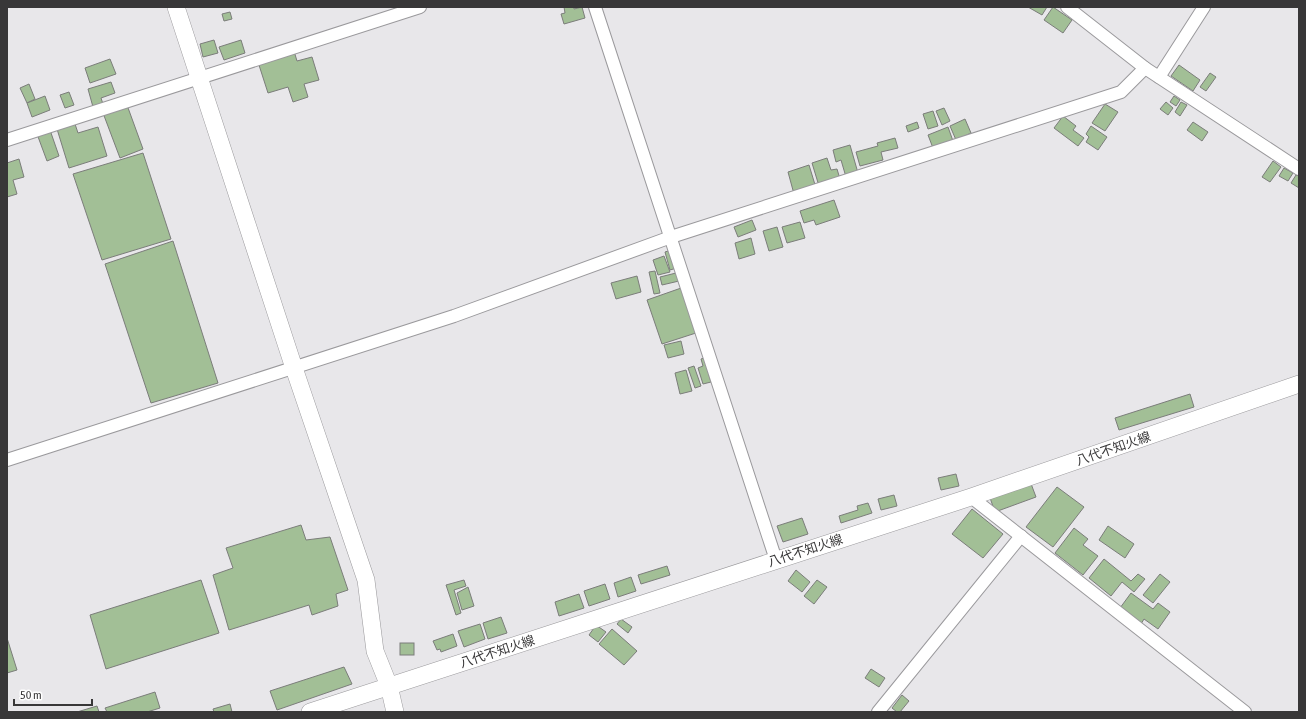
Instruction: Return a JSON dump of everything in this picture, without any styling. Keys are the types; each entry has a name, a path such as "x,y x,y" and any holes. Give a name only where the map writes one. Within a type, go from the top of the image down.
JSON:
{"main road":[{"path":"176,7 294,368 366,580 375,651 389,686 395,712"},
{"name":"八代不知火線","path":"310,712 971,496 1299,384"}],"street":[{"path":"7,140 420,7"},
{"path":"595,7 776,560"},
{"path":"1067,7 1145,68 1299,169"},
{"path":"1159,77 1204,7"},
{"path":"7,460 454,316 671,237 1121,92 1145,68"},
{"path":"971,496 1245,712"},
{"path":"878,712 1021,536"}],"building":[{"path":"564,7 574,7 574,9 582,7 585,18 564,24 561,14 565,13"},
{"path":"1028,7 1047,7 1042,15"},
{"path":"1053,7 1072,20 1063,33 1044,20"},
{"path":"230,12 232,19 224,21 222,14"},
{"path":"214,40 218,53 203,57 200,44"},
{"path":"241,40 245,53 224,60 219,47"},
{"path":"294,51 297,61 312,57 319,80 304,84 308,97 293,102 288,87 268,93 258,62"},
{"path":"110,59 116,74 90,83 85,68"},
{"path":"1179,65 1200,80 1193,91 1171,76"},
{"path":"1210,73 1216,77 1206,91 1200,87"},
{"path":"111,82 115,93 101,98 103,104 93,107 88,89"},
{"path":"29,84 35,99 27,103 20,88"},
{"path":"69,92 74,105 65,108 60,95"},
{"path":"45,96 50,110 32,117 27,103"},
{"path":"1174,96 1180,100 1176,106 1170,102"},
{"path":"1166,102 1173,108 1168,115 1160,109"},
{"path":"1181,102 1187,105 1180,116 1175,112"},
{"path":"1105,104 1118,112 1105,131 1092,123"},
{"path":"127,105 143,149 120,158 103,113"},
{"path":"944,108 950,121 942,125 936,111"},
{"path":"933,111 938,126 928,129 923,114"},
{"path":"1063,116 1076,126 1073,130 1084,138 1078,146 1054,128"},
{"path":"965,119 971,133 956,140 950,126"},
{"path":"917,122 919,128 908,132 906,126"},
{"path":"1193,122 1208,132 1202,141 1187,130"},
{"path":"75,124 78,133 98,127 107,156 69,168 57,129"},
{"path":"1091,126 1107,137 1098,150 1086,142 1089,137 1086,134"},
{"path":"948,127 953,141 933,148 928,135"},
{"path":"50,130 59,156 47,161 37,134"},
{"path":"895,138 898,148 881,152 883,160 860,166 856,152 878,146 877,143"},
{"path":"850,145 858,173 846,177 841,160 836,162 833,150"},
{"path":"143,153 171,239 102,260 73,174"},
{"path":"827,158 831,170 837,169 840,179 819,186 812,163"},
{"path":"19,159 24,177 13,180 17,194 7,197 7,163"},
{"path":"1273,161 1281,167 1270,182 1262,177"},
{"path":"809,165 816,188 794,194 788,172"},
{"path":"1284,168 1293,173 1288,181 1279,176"},
{"path":"1296,175 1299,176 1299,188 1291,183"},
{"path":"834,200 840,217 816,225 814,220 804,223 800,211"},
{"path":"752,220 756,230 738,237 734,227"},
{"path":"800,222 805,238 787,243 782,227"},
{"path":"777,227 783,247 769,251 763,231"},
{"path":"751,238 755,254 739,259 735,243"},
{"path":"173,241 218,383 151,403 105,264"},
{"path":"674,249 680,267 670,270 665,252"},
{"path":"664,256 670,272 658,275 653,260"},
{"path":"655,271 660,293 654,294 649,272"},
{"path":"680,272 679,281 662,285 660,277"},
{"path":"637,276 641,292 616,299 611,283"},
{"path":"684,287 699,332 662,344 647,300"},
{"path":"681,341 684,354 668,358 664,345"},
{"path":"704,358 711,382 703,384 698,368 703,366 701,359"},
{"path":"694,366 701,386 695,388 688,368"},
{"path":"686,370 692,391 680,394 675,373"},
{"path":"1190,394 1194,407 1119,430 1115,418"},
{"path":"956,474 959,486 941,490 938,478"},
{"path":"1030,481 1036,497 995,512 989,495"},
{"path":"1057,487 1084,507 1053,547 1026,527"},
{"path":"894,495 897,506 881,510 878,499"},
{"path":"868,503 872,513 841,523 839,516 858,510 857,506"},
{"path":"972,509 1003,534 983,558 952,534"},
{"path":"802,518 808,534 783,542 777,526"},
{"path":"301,525 306,540 330,537 348,590 336,594 338,606 312,615 309,605 229,630 213,575 233,568 226,548"},
{"path":"1108,526 1134,544 1125,558 1099,540"},
{"path":"1074,528 1088,539 1083,545 1098,556 1083,575 1055,553"},
{"path":"1104,559 1131,581 1138,574 1145,579 1134,592 1122,582 1111,596 1089,578"},
{"path":"667,566 670,575 641,584 638,575"},
{"path":"796,570 810,582 802,592 788,581"},
{"path":"1160,574 1170,582 1153,603 1143,595"},
{"path":"631,577 636,591 618,597 614,583"},
{"path":"201,580 219,633 106,669 90,615"},
{"path":"464,580 466,586 454,590 461,613 456,615 446,585"},
{"path":"817,580 827,587 814,604 804,596"},
{"path":"605,584 610,599 589,606 584,591"},
{"path":"468,587 474,606 462,610 457,593"},
{"path":"1131,593 1153,609 1158,603 1170,612 1158,629 1144,619 1141,624 1120,608"},
{"path":"579,594 584,608 559,616 555,602"},
{"path":"501,617 507,633 488,639 483,623"},
{"path":"621,619 632,627 628,633 617,624"},
{"path":"480,624 485,639 464,647 458,631"},
{"path":"596,625 606,632 598,642 589,635"},
{"path":"612,629 637,651 624,665 599,644"},
{"path":"453,634 457,646 441,652 440,649 437,650 433,641"},
{"path":"7,638 17,670 7,673"},
{"path":"400,643 414,643 414,655 400,655"},
{"path":"344,667 352,684 277,710 270,691"},
{"path":"871,669 885,678 879,687 865,678"},
{"path":"155,692 160,708 147,712 107,712 105,708"},
{"path":"902,695 909,701 900,712 897,712 892,708"},
{"path":"230,704 232,712 214,712 213,709"},
{"path":"97,706 99,712 77,712"}]}
